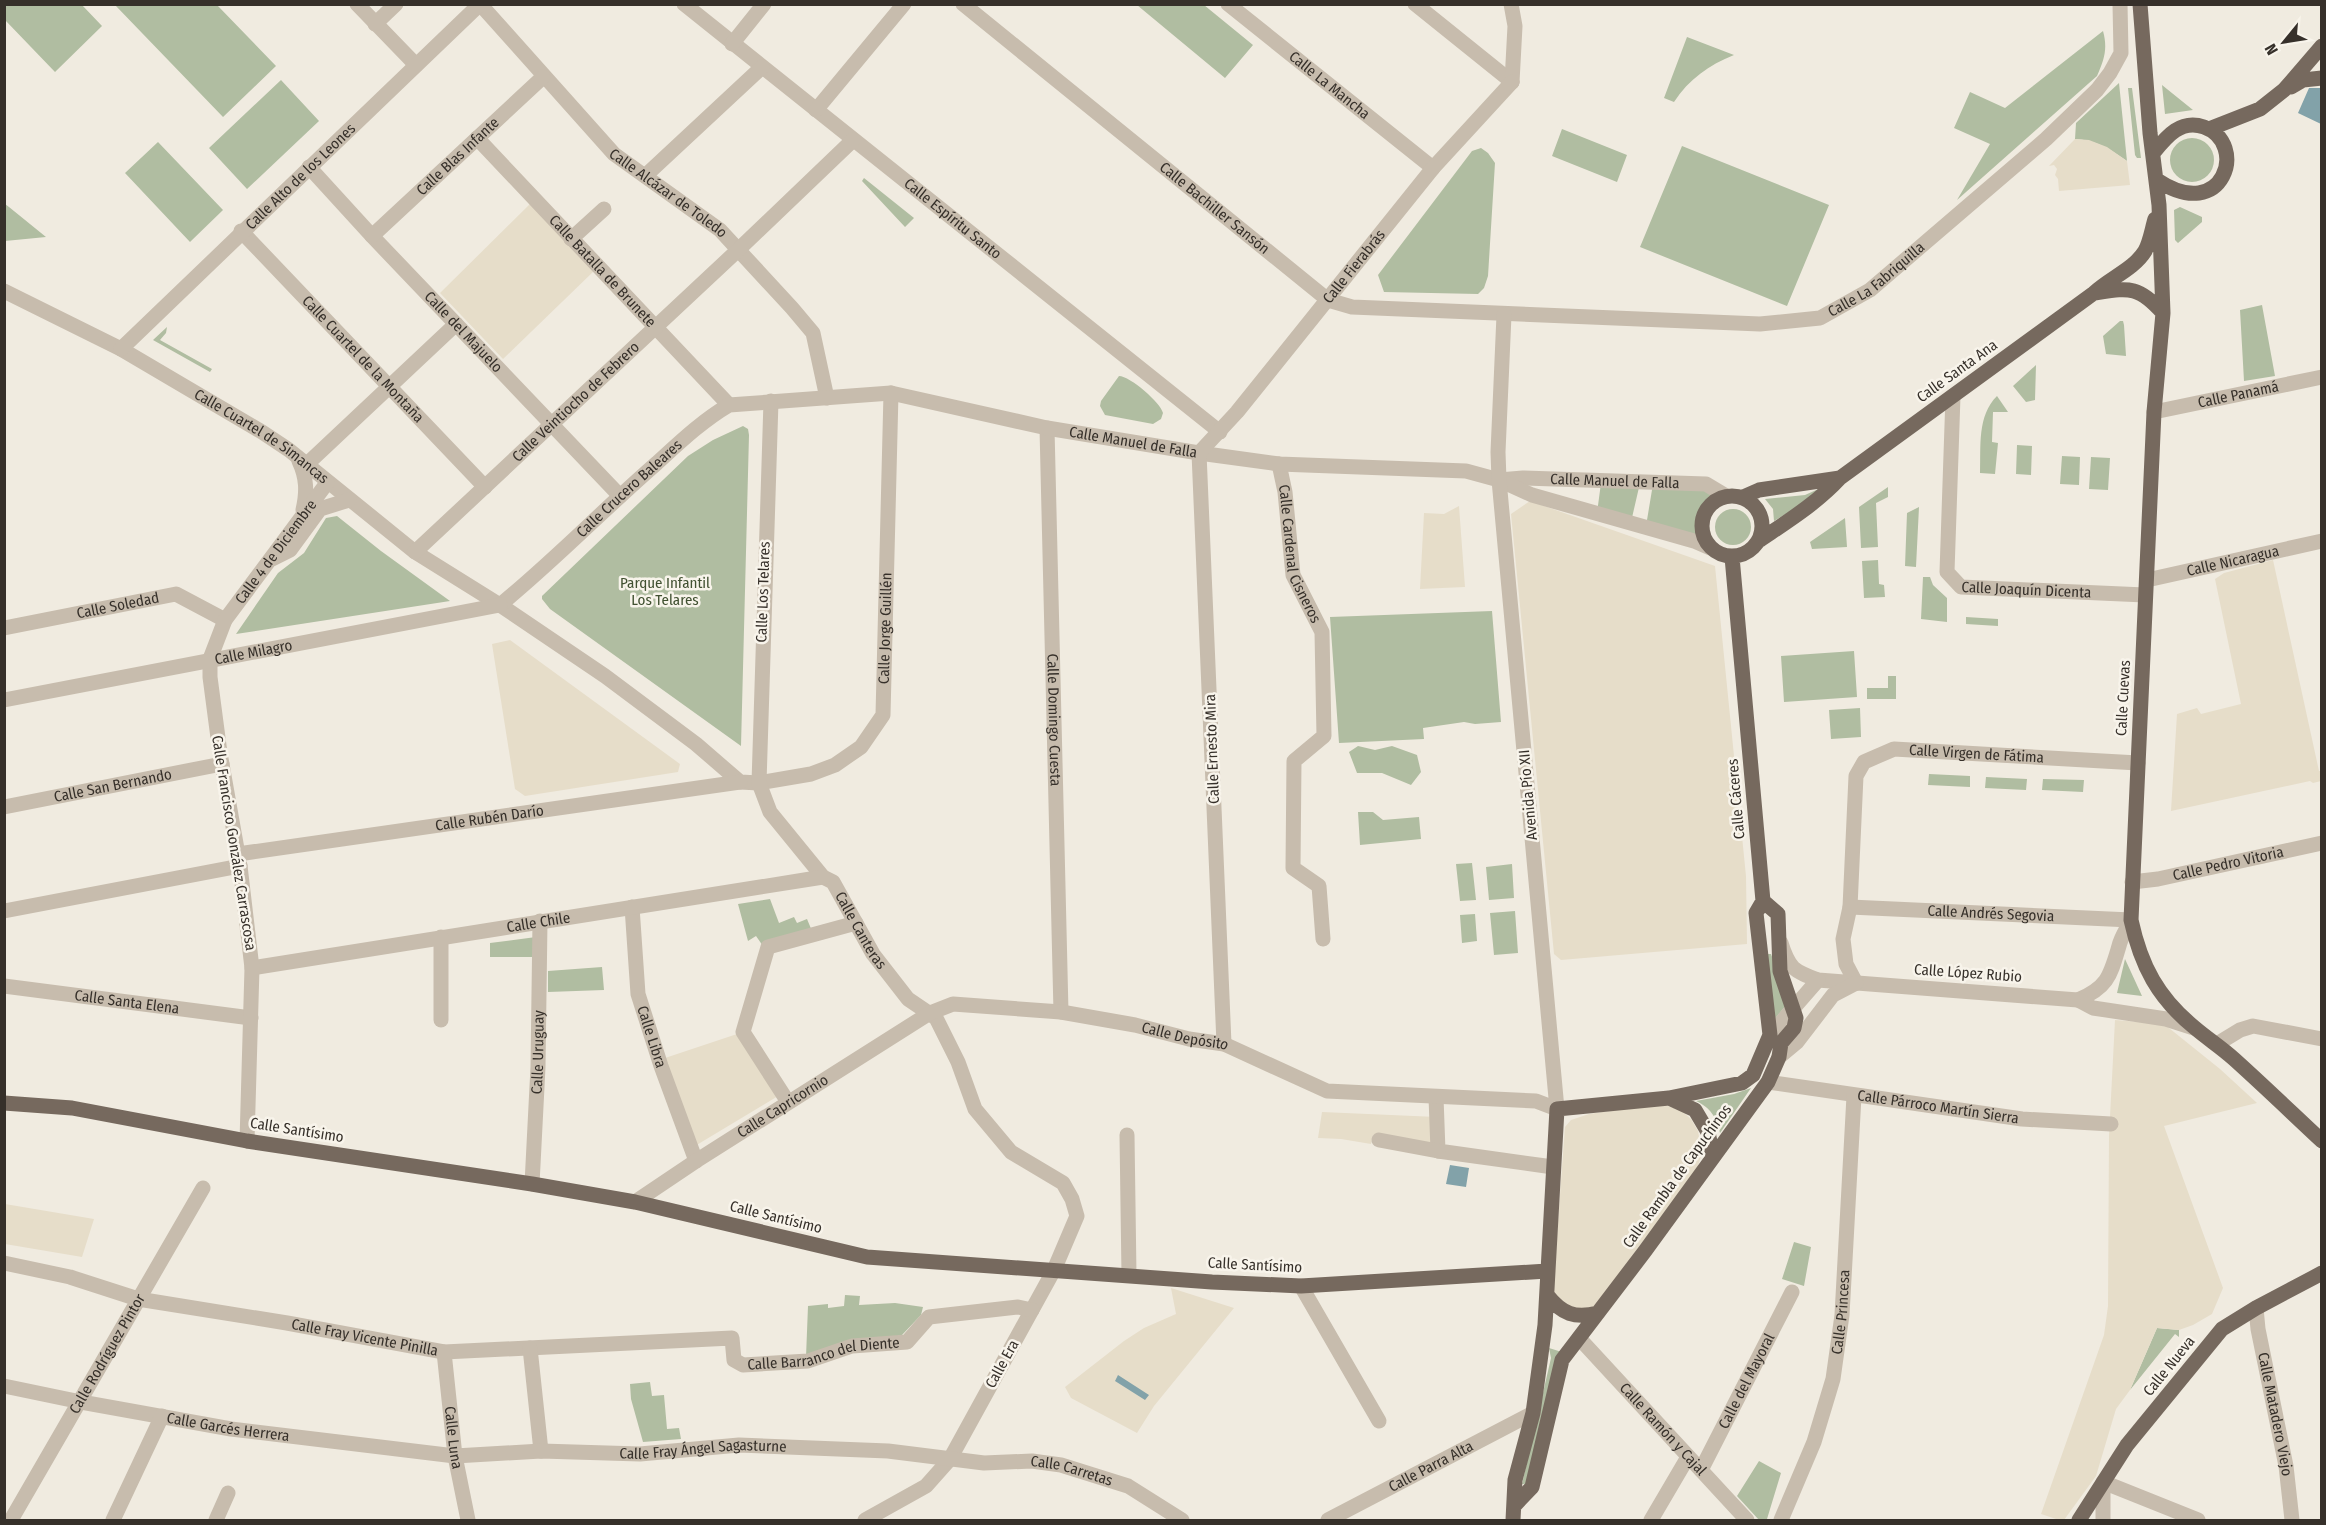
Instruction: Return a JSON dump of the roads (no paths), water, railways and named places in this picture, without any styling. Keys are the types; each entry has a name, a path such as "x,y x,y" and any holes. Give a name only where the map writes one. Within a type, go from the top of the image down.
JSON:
{"main road":[{"path":"2140,4 2150,133 2157,180 2170,189 2192,195 2204,193 2222,179 2226,168 2227,157 2224,145 2209,129 2198,125 2187,125 2176,129 2154,152"},
{"path":"2284,90 2322,46"},
{"path":"2209,129 2260,109 2284,90 2303,80 2322,78"},
{"name":"Calle Cuevas","path":"2157,180 2163,313 2154,412 2131,920 2136,945 2146,971 2161,994 2194,1028 2217,1044 2322,1141"},
{"name":"Calle Santa Ana","path":"1760,540 1826,493 1840,478 2094,293 2105,282 2137,261 2146,249 2159,205"},
{"name":"Calle Santa Ana","path":"2094,293 2127,288 2149,297 2163,313"},
{"name":"Calle Santa Ana","path":"1743,497 1759,490 1840,478"},
{"path":"1726,496 1743,497 1752,502 1762,520 1760,540 1747,553 1732,557 1719,554 1710,548 1702,532 1701,522 1709,505 1726,496"},
{"name":"Calle Cáceres","path":"1732,557 1763,901 1756,913 1770,1035"},
{"name":"Calle López Rubio","path":"1763,901 1778,914 1780,971 1796,1018 1794,1028 1781,1042 1779,1057"},
{"path":"1557,1109 1669,1098 1742,1083 1753,1075 1770,1035"},
{"name":"Calle Rambla de Capuchinos","path":"1514,1513 1532,1487 1562,1360 1768,1082 1779,1057"},
{"path":"1669,1098 1695,1110 1707,1132 1713,1157"},
{"name":"Calle Santísimo","path":"4,1102 72,1108 247,1141 635,1202 867,1257 1301,1286 1547,1271"},
{"name":"Calle Rambla de Capuchinos","path":"1514,1513 1515,1480 1533,1413 1547,1295 1557,1109"},
{"name":"Calle Nueva","path":"2079,1521 2127,1445 2222,1329 2322,1273"},
{"path":"1547,1295 1556,1307 1567,1313 1584,1316 1598,1313"}],"street":[{"path":"357,4 416,65"},
{"path":"375,24 396,4"},
{"name":"Calle Alto de los Leones","path":"121,349 241,231 480,4"},
{"name":"Calle Alcázar de Toledo","path":"480,4 614,154 720,230 813,333 827,398"},
{"name":"Calle Espíritu Santo","path":"684,4 1220,432"},
{"path":"732,44 764,4"},
{"path":"816,110 904,4"},
{"name":"Calle Bachiller Sansón","path":"963,4 1328,300 1352,307 1504,315"},
{"name":"Calle La Mancha","path":"1228,4 1433,168"},
{"path":"1415,4 1512,82"},
{"path":"1511,4 1515,26 1512,82"},
{"name":"Calle La Fabriquilla","path":"1504,315 1760,324 1820,318 1870,290 2046,139 2097,90 2110,74 2121,53 2120,4"},
{"path":"645,176 762,67"},
{"name":"Calle Blas Infante","path":"372,236 543,77"},
{"name":"Calle Fierabrás","path":"1199,453 1220,432 1433,168 1512,82"},
{"name":"Calle Batalla de Brunete","path":"477,138 729,405"},
{"name":"Calle Veintiocho de Febrero","path":"415,552 853,140"},
{"name":"Calle del Majuelo","path":"309,167 620,496"},
{"path":"571,239 604,209"},
{"name":"Calle Cuartel de la Montaña","path":"241,231 484,487"},
{"name":"Calle Cuartel de Simancas","path":"4,291 121,349 262,432 302,461 415,552 500,605"},
{"name":"Avenida Pío XII","path":"1504,315 1498,452 1499,480 1557,1109"},
{"path":"302,516 307,486 302,461 456,324"},
{"name":"Calle Panamá","path":"2154,412 2322,377"},
{"name":"Calle Manuel de Falla","path":"771,401 891,393 1047,429 1279,464 1466,471 1499,480 1532,495 1710,548"},
{"name":"Calle Jorge Guillén","path":"759,783 811,774 835,765 861,747 883,716 891,393"},
{"name":"Calle Joaquín Dicenta","path":"1953,396 1947,572 1961,587 2146,587"},
{"name":"Calle Crucero Baleares","path":"500,605 708,417 729,405 771,401"},
{"name":"Calle Los Telares","path":"759,783 771,401"},
{"name":"Calle Domingo Cuesta","path":"1047,429 1061,1012"},
{"name":"Calle Ernesto Mira","path":"1199,453 1224,1044"},
{"name":"Calle Cardenal Cisneros","path":"1279,464 1285,492 1293,575 1322,633 1324,736 1294,761 1293,868 1319,886 1323,939"},
{"name":"Calle Manuel de Falla","path":"1499,480 1523,478 1706,484 1726,496"},
{"name":"Calle 4 de Diciembre","path":"225,620 327,483"},
{"path":"269,560 290,550 320,509 349,500"},
{"name":"Calle Nicaragua","path":"2146,587 2322,541"},
{"name":"Calle Soledad","path":"4,628 176,594 225,620"},
{"path":"500,605 605,676 706,753 740,782 759,783"},
{"name":"Calle Milagro","path":"4,700 500,605"},
{"name":"Calle Francisco González Carrascosa","path":"225,620 210,659 210,677 239,860 252,968 247,1141"},
{"name":"Calle Virgen de Fátima","path":"1856,983 1846,964 1843,939 1850,907 1856,776 1864,762 1894,749 2138,763"},
{"path":"693,788 708,776 706,753"},
{"name":"Calle San Bernando","path":"4,807 222,764"},
{"name":"Calle Rubén Darío","path":"4,911 239,860 740,782"},
{"name":"Calle Canteras","path":"759,783 770,812 823,877 833,882 873,954 908,999 936,1018 958,1062 975,1109 1011,1152 1063,1183 1072,1199 1077,1216 1054,1269"},
{"name":"Calle Pedro Vitoria","path":"2132,882 2158,879 2322,843"},
{"name":"Calle Chile","path":"252,968 823,877"},
{"name":"Calle Libra","path":"632,907 638,994 661,1066 696,1161"},
{"name":"Calle Andrés Segovia","path":"1850,907 2131,920"},
{"path":"2078,1000 2094,993 2105,983 2114,968 2119,944 2131,920"},
{"name":"Calle Uruguay","path":"532,1184 538,1067 540,921"},
{"path":"788,1102 743,1032 768,947 856,923"},
{"path":"441,937 441,1020"},
{"name":"Calle López Rubio","path":"1780,943 1786,961 1795,971 1818,980 2078,1000 2093,1008 2166,1019 2194,1028"},
{"path":"1770,1035 1818,980"},
{"path":"1779,1057 1797,1042 1833,995 1856,983"},
{"name":"Calle Santa Elena","path":"4,986 251,1018"},
{"name":"Calle Depósito","path":"930,1013 953,1004 1061,1012 1135,1025 1189,1039 1224,1044 1327,1091 1536,1101 1557,1109"},
{"name":"Calle Capricornio","path":"635,1202 930,1013"},
{"path":"2217,1044 2240,1030 2253,1026 2322,1039"},
{"name":"Calle Párroco Martín Sierra","path":"1768,1082 2022,1119 2111,1124"},
{"name":"Calle Princesa","path":"1781,1521 1814,1442 1833,1379 1842,1315 1854,1096"},
{"path":"1436,1097 1438,1151"},
{"path":"1128,1135 1129,1275"},
{"path":"1379,1140 1438,1151 1553,1167"},
{"name":"Calle Rodríguez Pintor","path":"11,1521 204,1188"},
{"name":"Calle Fray Vicente Pinilla","path":"4,1263 70,1277 138,1299 444,1352 732,1338"},
{"name":"Calle Era","path":"865,1521 888,1515 926,1486 950,1459 1054,1269"},
{"path":"1301,1286 1379,1421"},
{"name":"Calle del Mayoral","path":"1701,1470 1792,1292"},
{"name":"Calle Barranco del Diente","path":"732,1338 734,1360 743,1365 808,1361 852,1346 907,1342 929,1317 1018,1307 1032,1310"},
{"name":"Calle Matadero Viejo","path":"2256,1308 2258,1329 2286,1466 2292,1521"},
{"name":"Calle Ramón y Cajal","path":"1579,1338 1701,1470 1739,1517"},
{"path":"530,1348 541,1451"},
{"name":"Calle Luna","path":"444,1352 455,1456 468,1521"},
{"name":"Calle Garcés Herrera","path":"4,1386 231,1429 455,1456"},
{"name":"Calle Parra Alta","path":"1328,1521 1533,1413"},
{"path":"113,1521 162,1416"},
{"name":"Calle Fray Ángel Sagasturne","path":"455,1456 541,1451 640,1454 740,1445 888,1451 950,1459"},
{"path":"1651,1521 1688,1457"},
{"name":"Calle Carretas","path":"950,1459 984,1463 1032,1461 1061,1465 1128,1486 1177,1519"},
{"path":"2103,1521 2103,1482 2198,1521"},
{"path":"216,1521 228,1492"}],"water":[{"path":"2309,88 2321,88 2321,124 2298,113"},
{"path":"1450,1165 1469,1168 1466,1187 1446,1184"},
{"path":"1118,1375 1149,1395 1145,1400 1115,1381"}],"park label":[{"name":"Parque Infantil Los Telares","path":"665,592"}]}
